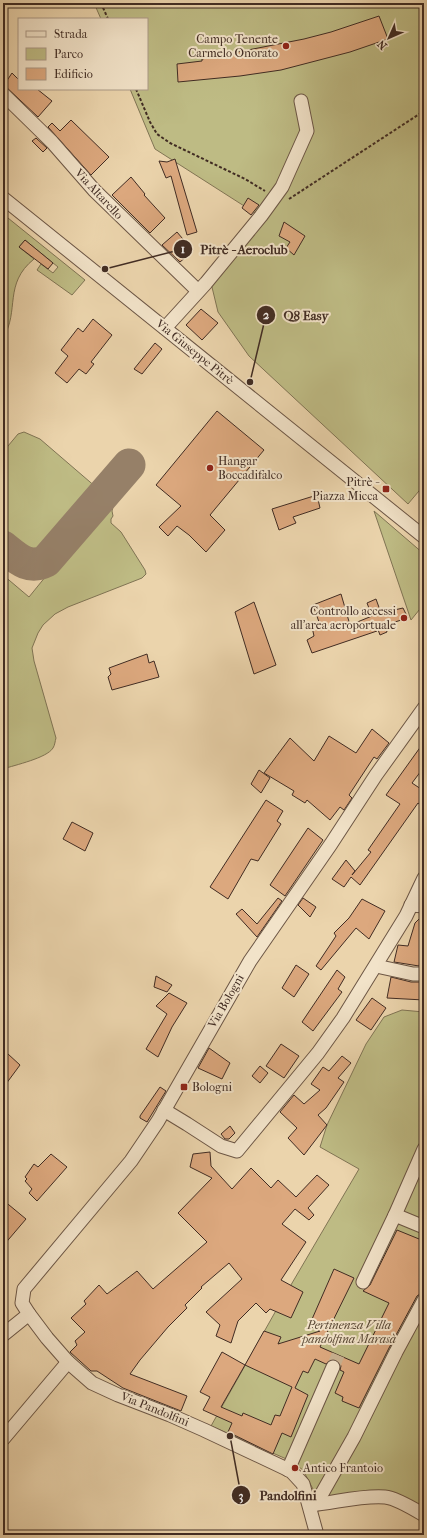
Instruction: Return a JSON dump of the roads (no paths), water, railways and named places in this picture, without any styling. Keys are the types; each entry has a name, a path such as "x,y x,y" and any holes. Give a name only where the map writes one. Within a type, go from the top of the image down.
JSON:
{"street":[{"name":"Via Altarello","path":"3,94 52,142 94,190 198,291"},
{"path":"165,328 261,216 282,187 307,131 301,101"},
{"name":"Via Giuseppe Pitrè","path":"3,198 424,537"},
{"name":"Via Bologni","path":"24,1289 131,1161 164,1110 250,961 331,844 376,775 424,708"},
{"path":"164,1110 221,1146 237,1151 322,1047 343,1018 406,916 418,906 424,878"},
{"path":"376,966 413,974 424,974"},
{"path":"363,1282 424,1149"},
{"path":"395,1215 424,1227"},
{"name":"Via Pandolfini","path":"24,1289 22,1303 28,1314 68,1362 92,1382 118,1395 204,1430 291,1471 303,1484 313,1504 317,1535"},
{"path":"313,1504 354,1437 396,1352 424,1300"},
{"path":"3,1335 28,1314"},
{"path":"3,1439 68,1362"},
{"path":"288,1470 333,1367"},
{"path":"313,1504 386,1497 411,1507 424,1515"}],"tunnel":[{"path":"333,1367 338,1355"}],"place":[{"name":"Campo Tenente Carmelo Onorato","path":"286,46"},
{"name":"Pitrè - Aeroclub","path":"105,269"},
{"name":"Q8 Easy","path":"250,382"},
{"name":"Hangar Boccadifalco","path":"210,468"},
{"name":"Pitrè - Piazza Micca","path":"386,489"},
{"name":"Controllo accessi all'area aeroportuale","path":"404,618"},
{"name":"Bologni","path":"184,1087"},
{"name":"Pandolfini","path":"230,1436"},
{"name":"Antico Frantoio","path":"295,1468"}],"park label":[{"name":"Pertinenza Villa pandolfina Marasà","path":"349,1332"}]}
